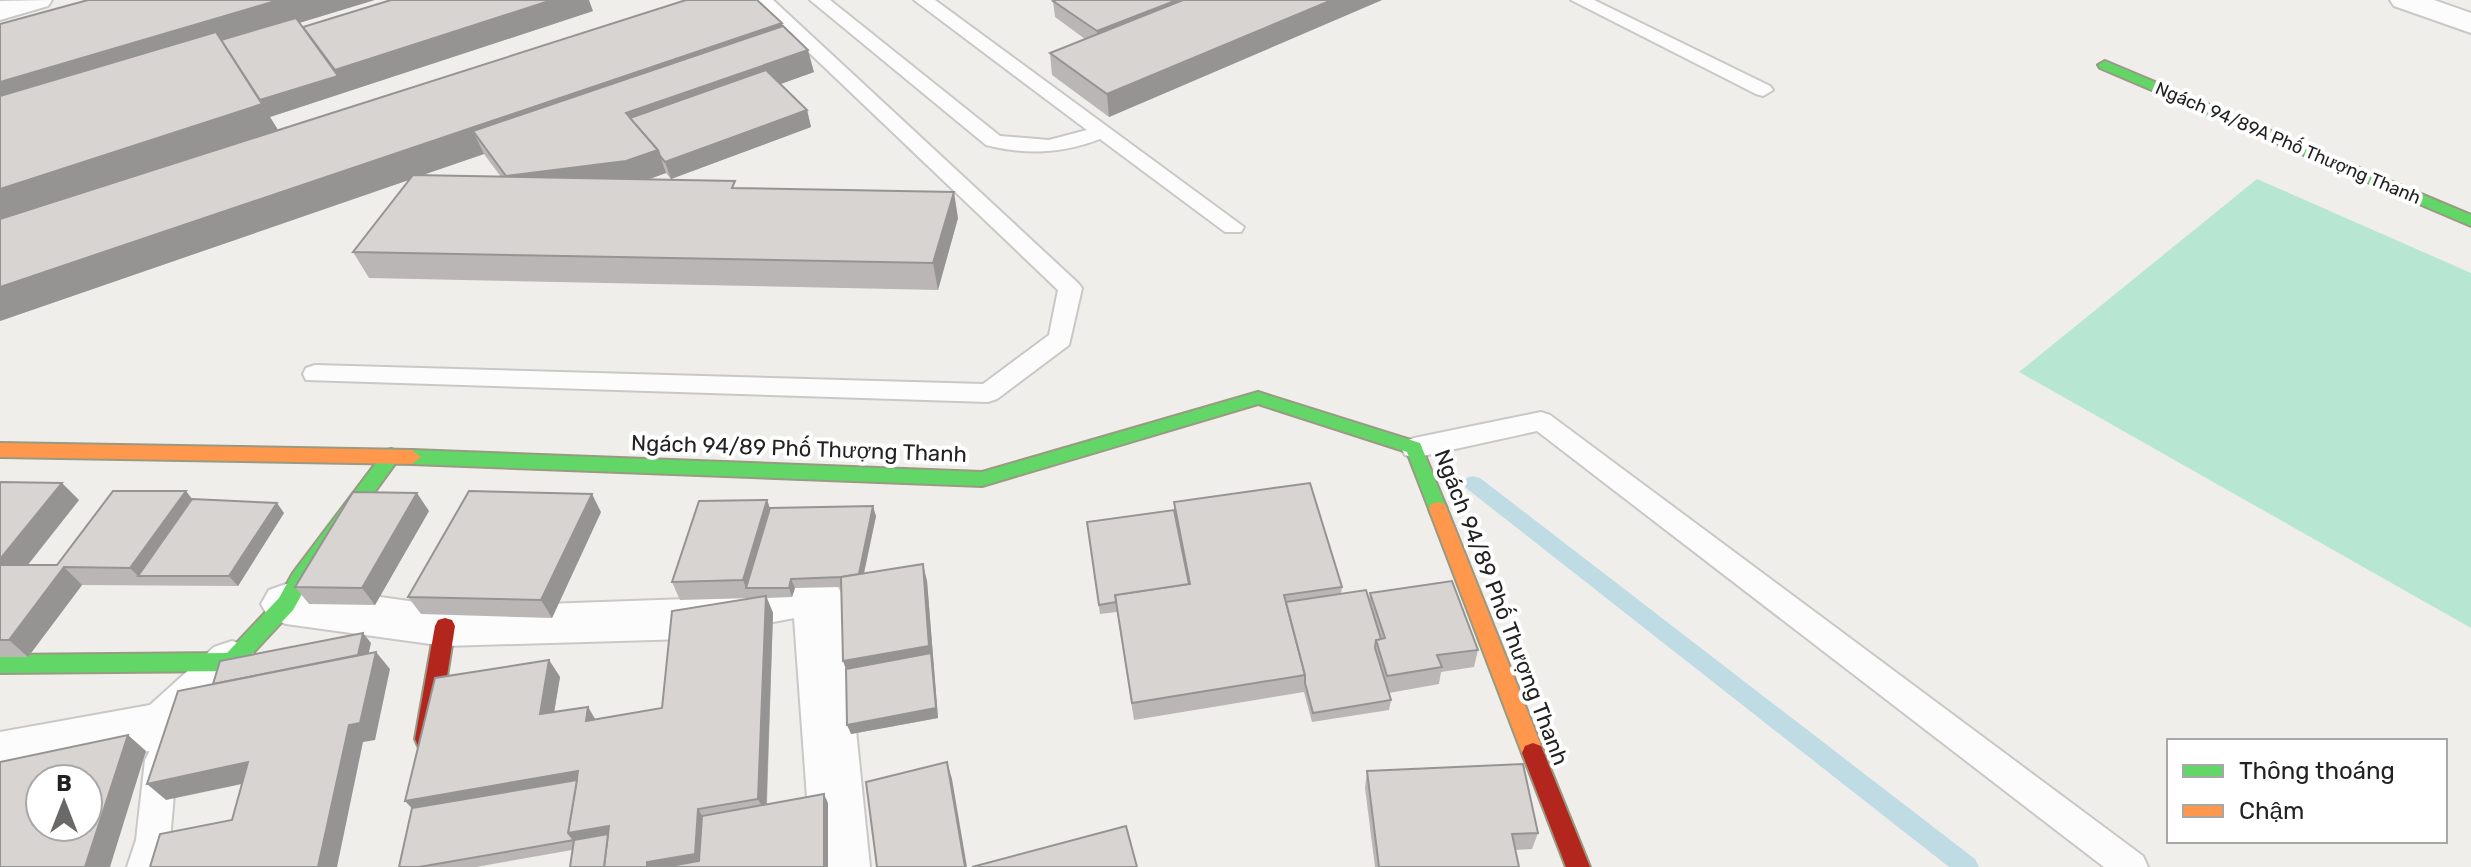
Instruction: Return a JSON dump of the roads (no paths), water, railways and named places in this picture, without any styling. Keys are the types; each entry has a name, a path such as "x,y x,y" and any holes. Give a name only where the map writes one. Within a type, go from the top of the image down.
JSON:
{"street":[{"path":"0,11 37,0"},
{"path":"2405,0 2471,24"},
{"name":"Ngách 94/89A Phố Thượng Thanh","path":"2105,65 2471,221"},
{"name":"Ngách 94/89 Phố Thượng Thanh","path":"0,450 391,456 982,479 1258,398 1414,448 1578,867"},
{"path":"0,756 164,725 232,662 286,604 300,579 391,456"},
{"path":"286,604 445,626 687,619 817,594 841,867"},
{"path":"421,762 445,626"},
{"path":"0,664 232,662"}],"lane":[{"path":"315,374 988,393 1060,339 1070,288 763,0"},
{"path":"819,0 993,141 1023,149 1066,146 1102,131"},
{"path":"923,0 1233,227"},
{"path":"1580,0 1763,90"},
{"path":"1414,448 1541,421 2131,867"},
{"path":"144,867 153,840 164,725"}],"waterway":[{"path":"1473,483 1967,867"}]}
